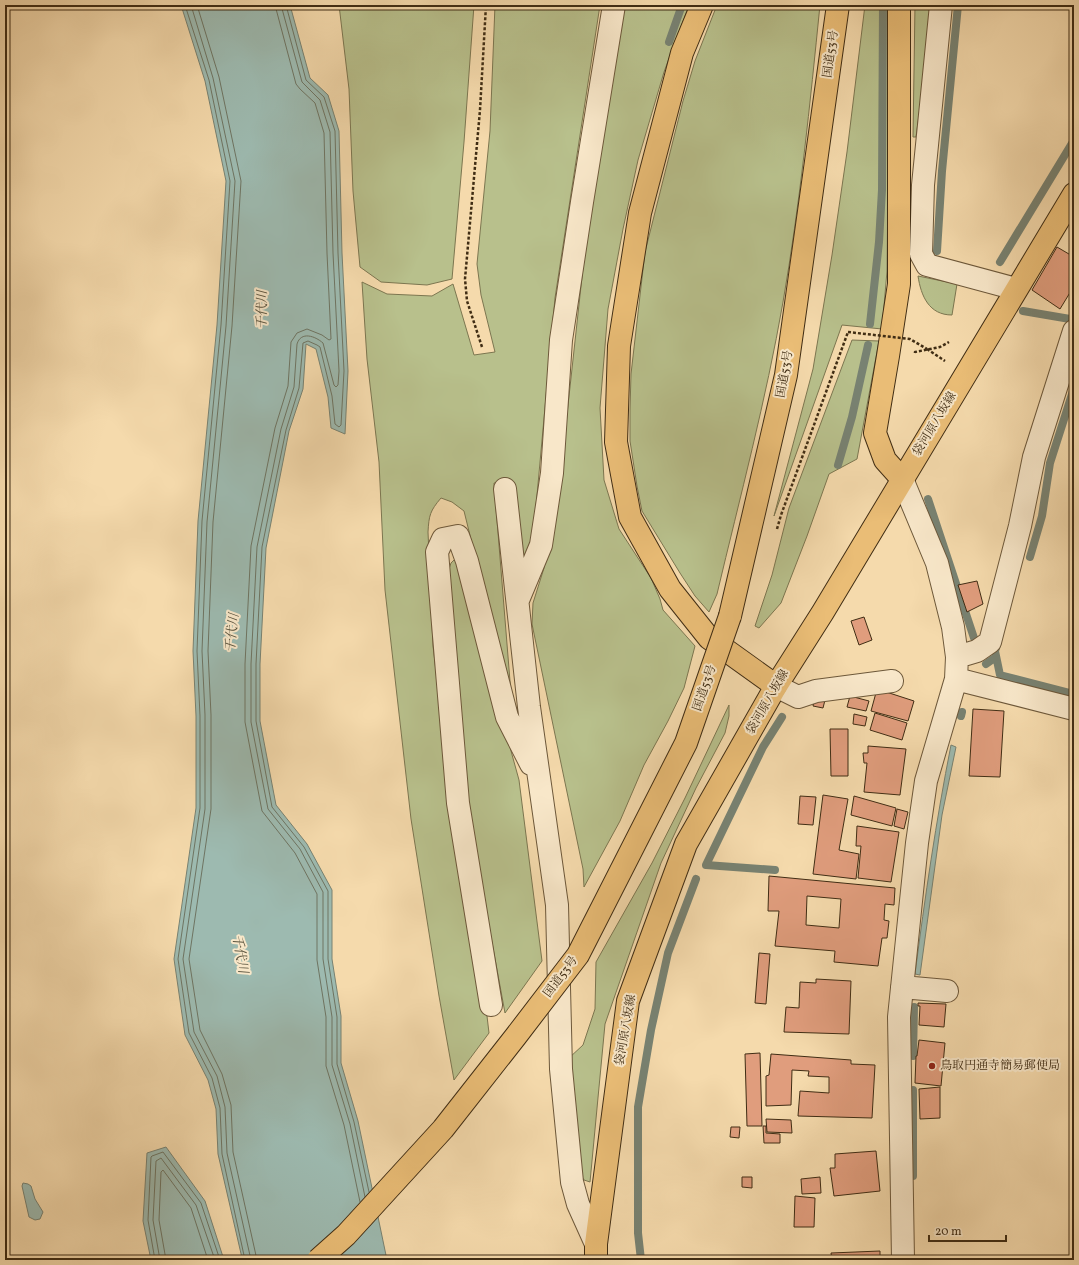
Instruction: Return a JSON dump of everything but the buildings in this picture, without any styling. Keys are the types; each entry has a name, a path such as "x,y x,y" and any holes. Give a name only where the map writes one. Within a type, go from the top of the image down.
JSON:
{"main road":[{"path":"702,5 682,53 640,213 619,346 616,442 630,517 670,589 709,638 776,686"},
{"name":"国道53号","path":"318,1260 346,1235 443,1129 578,955 686,743 730,616 786,375 838,5"},
{"path":"899,5 898,284 888,356 874,433 885,460 902,479"},
{"name":"袋河原八坂線","path":"596,1252 628,1001 686,844 776,686 823,612 1074,194"}],"street":[{"path":"517,602 541,545 552,473 561,340 614,5"},
{"path":"941,5 923,185 922,254 927,265 1016,289"},
{"path":"957,657 977,651 990,642 1020,526 1034,457 1074,331"},
{"path":"902,479 937,563 953,627 957,657 956,679 926,781 917,843 899,1017 903,1260"},
{"path":"505,489 529,707 557,905 561,1069 572,1182 578,1204 596,1252"},
{"path":"491,1005 458,803 436,552 443,539 458,536 467,561 507,717 539,782"},
{"path":"956,679 1074,709"},
{"path":"776,686 798,697 816,690 892,681"},
{"path":"902,987 947,991"}],"path":[{"path":"482,347 468,301 465,279 480,110 486,5"},
{"path":"777,530 781,515 848,332 910,339 946,361 942,368"},
{"path":"913,359 915,352 940,347 949,342"}],"green space":[{"path":"339,5 474,5 452,279 427,285 381,282 360,267 353,191 349,89"},
{"path":"495,5 600,5 555,298 533,539 522,566 514,482 494,483 512,706 464,511 452,502 441,498 434,506 429,521 428,532 433,646 453,812 485,999 489,1033 454,1080 411,819 385,590 379,462 367,359 362,282 387,294 432,296 453,284 474,355 495,352 481,295 477,264 490,131"},
{"path":"624,5 689,5 664,72 638,160 608,309 600,408 604,480 619,529 651,578 663,610 695,646 684,688 644,765 620,821 584,887 583,869 532,624 533,603 544,568 559,488 588,222"},
{"path":"717,5 820,5 800,191 783,302 769,375 752,448 717,594 709,612 695,596 642,511 630,441 630,410 631,374 645,252 683,101 695,61"},
{"path":"865,5 890,5 887,271 882,329 842,325 774,516 813,369 847,152"},
{"path":"915,5 934,5 916,137 913,137"},
{"path":"918,276 957,284 952,315 937,312 932,308 921,291"},
{"path":"852,340 879,341 857,459 829,474 781,603 759,628 755,626 772,575 789,508"},
{"path":"454,560 459,562 519,780 542,961 505,1013 469,818 448,572 451,563"},
{"path":"729,705 729,716 725,733 696,788 661,863 605,1024 590,1182 584,1180 580,1174 569,1058 583,1045 595,1009 596,962 652,863"}],"water":[{"name":"千代川","path":"181,5 290,5 310,78 328,95 339,131 342,253 348,371 345,434 331,428 328,397 316,349 306,344 303,389 289,431 266,548 260,664 260,721 276,805 307,844 332,890 332,959 341,1016 341,1063 358,1121 387,1260 241,1260 242,1258 218,1154 216,1109 208,1080 185,1035 174,959 196,808 196,716 193,651 198,521 217,325 226,181 205,81"},
{"path":"951,745 956,747 942,815 920,975 915,974 927,888"},
{"path":"166,1147 205,1201 224,1260 151,1260 143,1221 147,1153"},
{"path":"23,1183 31,1186 35,1199 43,1212 40,1219 35,1220 29,1217 22,1186"}],"waterway":[{"path":"669,42 682,5"},
{"path":"870,324 879,242 882,190 883,5"},
{"path":"937,251 942,171 958,5"},
{"path":"1000,262 1074,140"},
{"path":"1023,311 1070,319"},
{"path":"838,465 852,417 868,345"},
{"path":"1030,557 1042,516 1050,463 1074,388"},
{"path":"928,499 974,638"},
{"path":"998,641 995,651 1000,675 1074,694"},
{"path":"986,664 996,657"},
{"path":"961,716 962,712"},
{"path":"775,870 706,865 763,747 782,717"},
{"path":"641,1260 638,1233 638,1107 651,1030 668,953 696,879"},
{"path":"913,1056 914,1007"},
{"path":"913,1090 913,1176"}],"place":[{"name":"鳥取円通寺簡易郵便局","path":"932,1066"}]}
